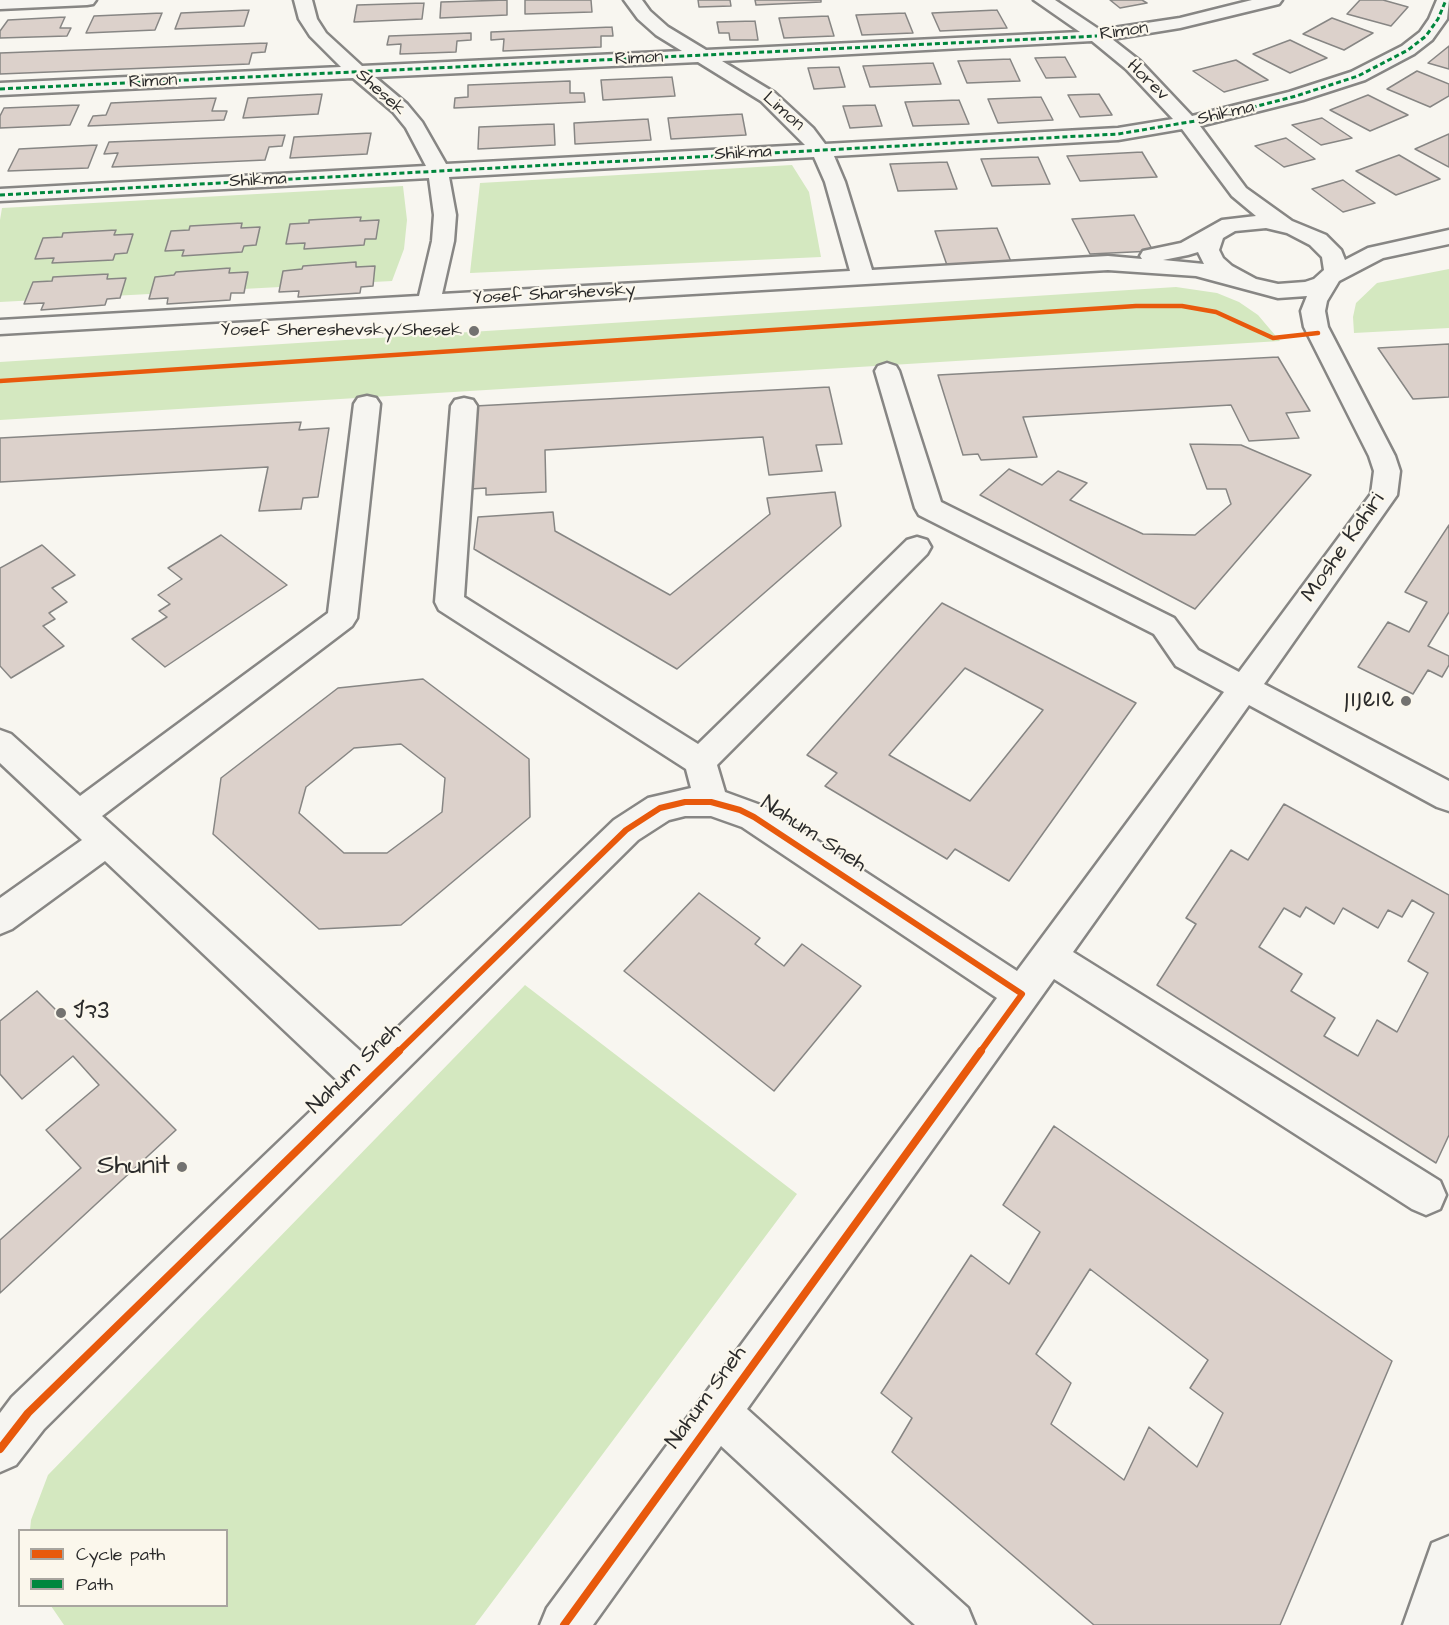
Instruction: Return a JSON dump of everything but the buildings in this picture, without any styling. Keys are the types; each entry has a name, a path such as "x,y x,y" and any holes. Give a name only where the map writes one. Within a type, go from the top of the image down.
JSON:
{"street":[{"path":"0,4 87,0"},
{"name":"Shesek","path":"303,0 308,19 319,36 358,73 394,102 415,126 428,146 442,190 445,215 443,241 429,303"},
{"name":"Limon","path":"633,0 644,15 662,31 701,57 751,85 783,108 806,132 820,150 836,182 863,278"},
{"name":"Horev","path":"1043,0 1097,36 1152,84 1188,123 1230,183 1259,209 1290,227 1311,235 1329,250 1336,266 1330,278"},
{"name":"Rimon","path":"0,89 701,57 1097,36 1179,23 1273,0"},
{"name":"Shikma","path":"0,195 1118,134 1188,123 1296,96 1359,76 1385,64 1426,36 1438,19 1446,0"},
{"path":"1230,183 1230,214 1208,250 1213,261 1224,272 1248,284 1278,291 1299,291 1316,287 1377,253 1449,237"},
{"name":"Yosef Sharshevsky","path":"0,327 1108,263 1178,251 1238,223 1255,222 1290,227"},
{"path":"1290,227 1351,241 1416,243"},
{"name":"Yosef Sharshevsky","path":"1108,263 1196,269 1248,284"},
{"name":"Moshe Kahiri","path":"1022,994 1382,499 1387,485 1387,471 1382,456 1318,333 1313,316 1315,301 1330,278"},
{"name":"Moshe Kahiri","path":"1248,284 1288,303 1318,333"},
{"path":"887,371 929,508 1164,626 1187,658 1449,797"},
{"path":"78,816 342,618 367,404"},
{"path":"464,406 449,602 700,762 711,802"},
{"path":"700,762 917,547"},
{"name":"Nahum Sneh","path":"0,743 367,1082"},
{"name":"Nahum Sneh","path":"0,1449 28,1413 626,830 660,808 685,802 711,802 740,810 1022,994 564,1625"},
{"path":"0,918 106,840"},
{"path":"1049,956 1426,1195"},
{"name":"Nahum Sneh","path":"718,1413 951,1625"},
{"path":"1427,1625 1449,1560"}],"green space":[{"path":"792,165 809,192 821,257 470,273 480,183"},
{"path":"403,186 407,220 404,249 392,281 0,302 2,208"},
{"path":"1449,269 1449,328 1354,333 1353,317 1356,303 1377,283"},
{"path":"1176,287 1217,293 1239,302 1258,315 1280,341 0,420 0,362"},
{"path":"525,985 797,1194 475,1625 64,1625 52,1607 228,1607 228,1529 30,1529 31,1520 48,1475"}],"marked path":[{"path":"0,195 1118,134 1207,119 1296,96 1358,76 1408,50 1426,36 1438,19 1446,0"},
{"path":"0,89 1097,36"}],"cycle path":[{"path":"0,381 1136,306 1182,306 1216,312 1273,338 1318,333"},
{"path":"0,1449 28,1413 626,830 660,808 685,802 711,802 740,810 1022,994 564,1625"}],"place":[{"name":"Yosef Shereshevsky/Shesek","path":"474,331"},
{"name":"שושנון","path":"1406,701"},
{"name":"צדף","path":"61,1013"},
{"name":"Shunit","path":"182,1167"}]}
